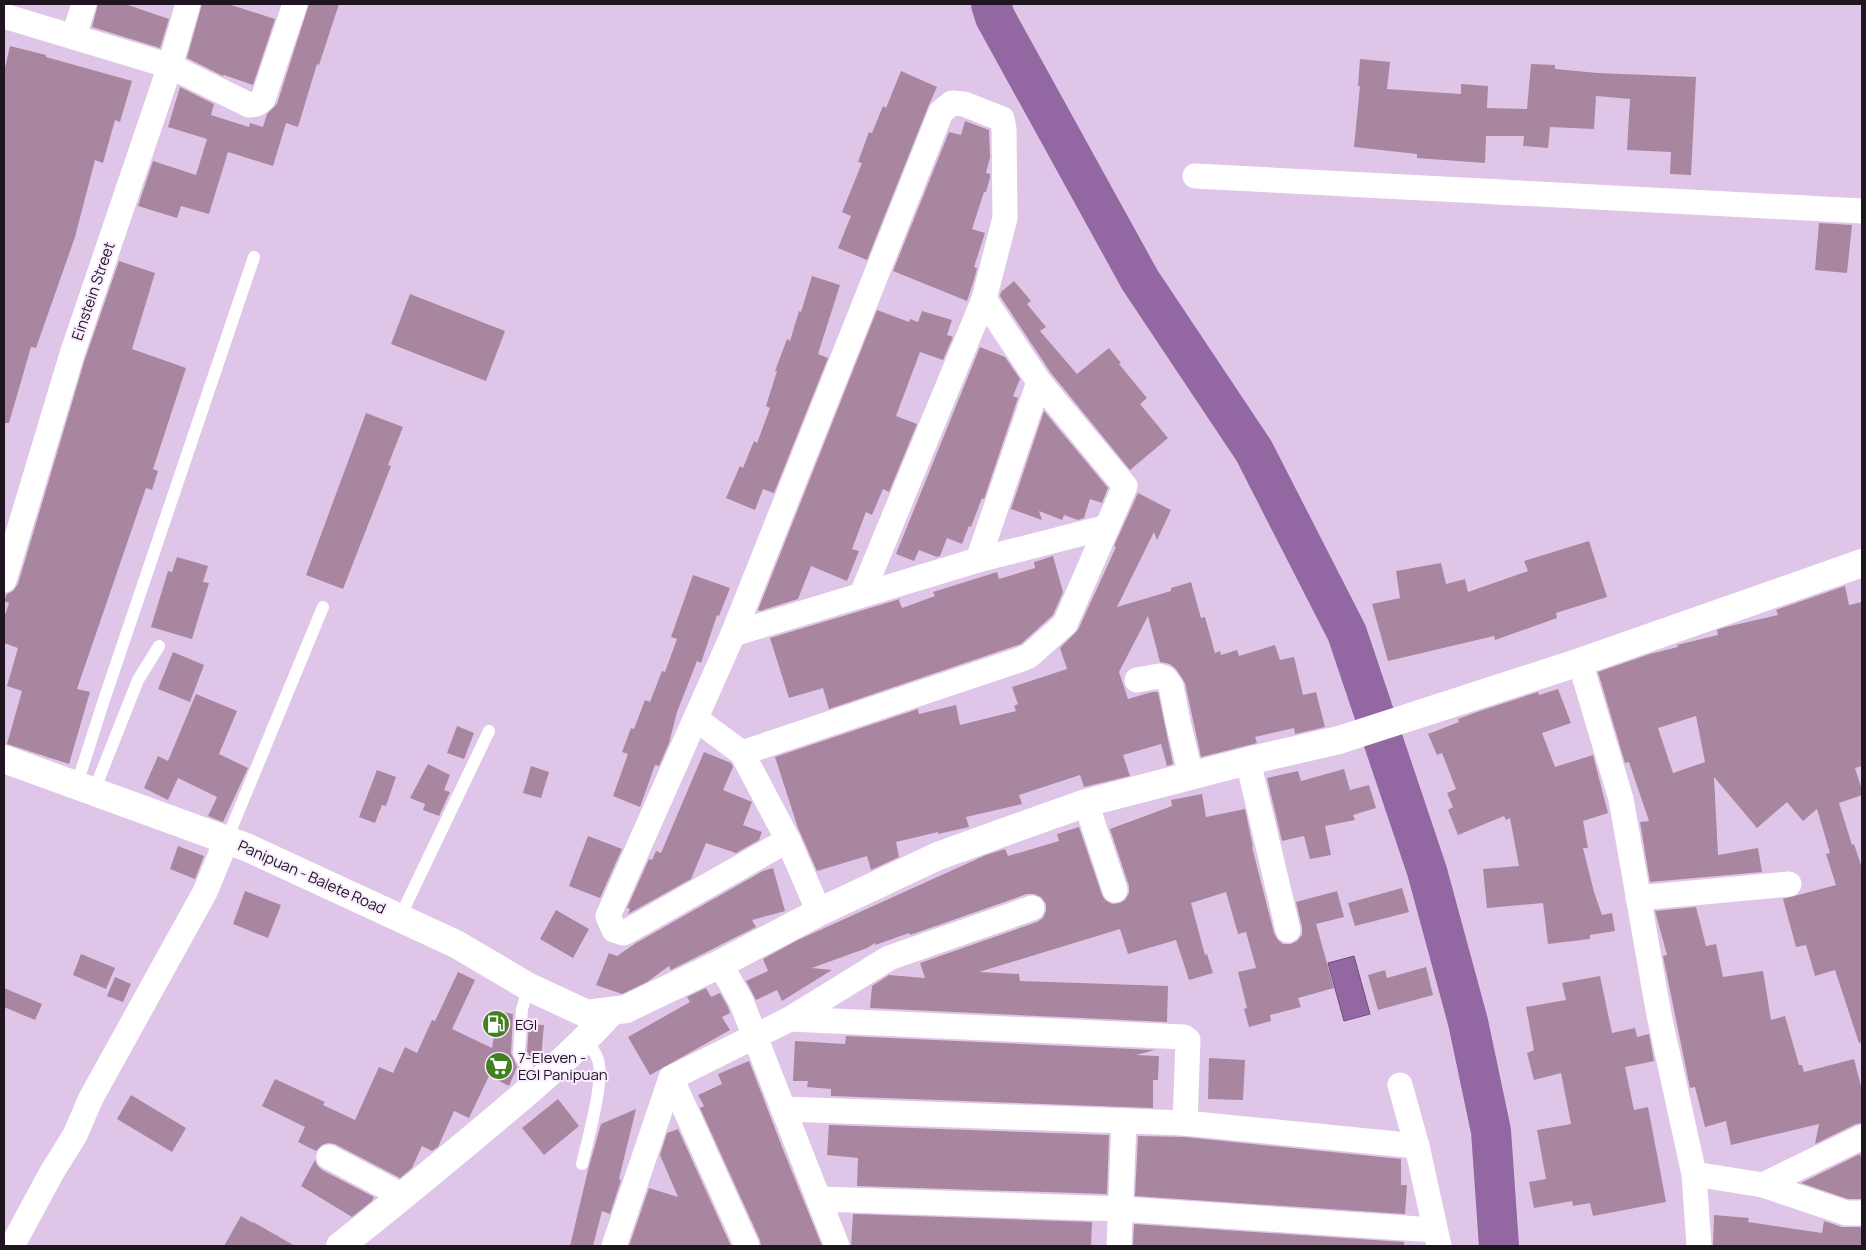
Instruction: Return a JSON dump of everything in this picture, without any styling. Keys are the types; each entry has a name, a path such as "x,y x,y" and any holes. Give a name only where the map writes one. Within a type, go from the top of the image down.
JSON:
{"main road":[{"name":"Panipuan - Balete Road","path":"4,759 227,839 456,944 529,987 587,1014 611,1012 626,1010 720,964 819,912 938,856 1086,803 1248,761 1339,740 1580,662 1862,562"},
{"path":"340,1246 536,1085 587,1039 611,1012"}],"street":[{"path":"7,4 4,17 74,36 170,66 249,105 257,104 262,98 295,4"},
{"path":"74,36 84,4"},
{"name":"Einstein Street","path":"4,580 72,354 170,66 188,4"},
{"path":"788,840 624,933 614,930 608,916 733,634 941,112 952,103 964,104 996,115 1002,119 1004,129 1005,218 984,299 862,594"},
{"path":"1195,176 1862,211"},
{"path":"742,753 1029,656 1065,624 1125,486 1039,382 984,299"},
{"path":"978,560 1039,382"},
{"path":"733,634 978,560 1107,527"},
{"path":"1580,662 1621,799 1659,1015 1694,1174 1699,1246"},
{"path":"1137,680 1159,676 1165,678 1171,686 1191,776"},
{"path":"696,719 742,753 788,840 819,912"},
{"path":"1248,761 1288,930"},
{"path":"1086,803 1115,890"},
{"path":"12,1246 74,1135 91,1098 204,892 227,839"},
{"path":"1638,898 1789,884"},
{"path":"614,1246 671,1078 790,1019 888,958 1032,908"},
{"path":"720,964 741,1001 837,1246"},
{"path":"790,1019 1184,1038 1188,1040 1185,1123"},
{"path":"671,1078 747,1246"},
{"path":"818,1199 1121,1209 1437,1238 1417,1146 1400,1085"},
{"path":"783,1109 1185,1123 1417,1146"},
{"path":"1119,1246 1124,1121"},
{"path":"1764,1185 1862,1137"},
{"path":"329,1157 403,1196"},
{"path":"1694,1174 1764,1185 1846,1213 1862,1213"}],"lane":[{"path":"86,788 104,700 254,257"},
{"path":"227,839 323,607"},
{"path":"86,788 138,680 159,646"},
{"path":"400,917 489,731"},
{"path":"529,987 522,1009 519,1053 536,1085"},
{"path":"582,1164 599,1083 599,1060 587,1039"}],"shaded area":[{"path":"1354,956 1370,1014 1344,1021 1328,963"}],"building":[{"path":"98,4 125,4 169,19 160,48 92,27"},
{"path":"202,4 228,4 275,19 253,85 223,76 187,58"},
{"path":"309,4 339,4 319,65 317,64 298,127 286,123 273,166 228,152 209,214 181,206 177,218 138,206 153,161 196,175 207,139 168,127 180,87 214,104 211,115 249,127 250,123 263,127 267,114 277,104"},
{"path":"10,46 132,81 120,122 115,120 103,163 95,160 75,237 36,348 31,347 9,423 4,423 4,72"},
{"path":"1360,59 1390,62 1387,89 1461,94 1461,84 1488,86 1487,108 1527,109 1531,64 1555,65 1555,69 1598,73 1696,77 1691,175 1670,174 1671,152 1627,150 1630,99 1596,96 1594,129 1550,127 1548,148 1523,146 1524,136 1486,136 1485,163 1417,158 1417,154 1354,147 1360,86 1358,86"},
{"path":"901,71 937,87 867,260 838,248 851,216 842,212 862,163 858,162 869,132 872,133 883,106 886,108"},
{"path":"965,121 989,130 990,157 986,173 990,174 990,178 972,229 985,233 974,267 977,268 967,301 893,271 949,132 961,135"},
{"path":"1819,223 1852,225 1847,273 1815,270"},
{"path":"119,261 155,273 132,349 186,368 153,469 158,471 152,490 146,488 77,689 90,692 69,764 7,744 22,691 7,686 18,648 4,643 4,618 9,603 4,601 7,594 13,591 18,584 85,359"},
{"path":"812,276 840,285 818,354 828,358 774,493 763,489 755,510 726,498 740,466 743,468 754,441 757,443 770,408 766,406 777,371 775,371 787,339 790,341"},
{"path":"1014,281 1031,301 1027,304 1046,327 1040,331 1077,374 1109,348 1121,363 1119,364 1147,398 1140,404 1168,438 1130,470 1051,373 1000,296 1001,292"},
{"path":"410,294 505,331 486,381 391,344"},
{"path":"877,310 909,322 910,319 918,322 922,311 952,320 947,335 953,337 943,360 920,352 896,416 917,424 889,492 883,489 872,515 866,512 852,549 859,551 847,581 811,566 798,599 760,611 758,610"},
{"path":"980,347 1005,357 1020,379 1013,396 1018,398 984,499 982,498 962,544 947,538 940,556 937,557 919,550 914,561 896,554"},
{"path":"1044,411 1108,488 1102,503 1090,499 1084,518 1078,520 1064,515 1062,520 1039,511 1042,520 1011,509"},
{"path":"366,413 403,427 388,465 391,466 343,589 306,575"},
{"path":"1138,493 1171,510 1157,540 1154,532 1117,607 1171,591 1171,588 1191,582 1201,618 1205,617 1215,653 1220,651 1221,655 1237,650 1239,656 1275,645 1280,660 1294,657 1303,695 1316,692 1325,727 1295,734 1294,728 1255,737 1257,743 1201,757 1185,683 1176,669 1170,664 1160,662 1148,616 1119,672 1128,699 1158,692 1173,764 1167,766 1161,744 1123,755 1130,776 1084,787 1080,775 1019,795 1022,804 966,817 969,827 896,842 899,857 871,870 867,856 817,871 798,828 775,757 918,709 919,714 956,705 960,725 1016,711 1014,706 1018,704 1012,687 1067,669 1060,648 1078,630 1116,547 1114,546"},
{"path":"1589,541 1607,597 1556,613 1557,618 1495,640 1494,636 1388,661 1372,604 1400,598 1396,571 1441,563 1446,584 1465,579 1468,592 1528,571 1524,561"},
{"path":"1053,556 1063,592 1053,615 1021,644 829,709 823,688 789,698 770,638 900,599 902,608 935,596 933,592 997,572 999,579 1035,568 1034,562"},
{"path":"177,557 208,566 203,582 209,583 192,639 151,627 168,571 172,572"},
{"path":"693,575 730,588 719,616 717,615 701,663 697,661 677,712 669,743 659,766 655,765 640,807 613,796 628,754 622,752 631,728 634,729 645,700 650,702 662,671 665,672 677,639 671,637"},
{"path":"1845,586 1849,605 1862,602 1862,766 1855,768 1862,795 1839,803 1852,845 1854,844 1862,868 1862,1042 1859,1043 1835,970 1815,976 1806,945 1796,947 1783,899 1836,885 1826,854 1830,853 1817,809 1803,821 1787,802 1757,828 1714,777 1718,855 1758,848 1762,872 1650,882 1640,822 1649,821 1629,762 1625,763 1598,672 1650,654 1678,647 1677,645 1718,635 1717,630 1726,627 1778,615 1776,610","holes":["1696,716 1705,762 1673,773 1658,728"]},
{"path":"173,652 204,665 190,702 158,689"},
{"path":"1558,689 1571,723 1542,733 1555,767 1593,755 1608,813 1583,821 1588,848 1583,848 1602,915 1612,913 1615,931 1590,935 1590,939 1548,944 1543,903 1487,908 1483,869 1519,866 1510,818 1506,820 1504,816 1458,835 1448,810 1453,807 1447,793 1456,789 1442,753 1437,755 1428,734 1459,722 1458,719 1477,712 1538,692 1539,695"},
{"path":"196,694 237,711 219,754 248,768 223,822 208,816 217,797 178,778 168,800 144,788 158,756 168,761"},
{"path":"457,726 474,733 464,759 447,753"},
{"path":"704,752 731,763 733,767 723,790 752,802 743,825 762,832 759,840 736,853 706,843 691,879 628,914 630,909 627,908 649,859 652,860 656,851 661,853"},
{"path":"428,764 450,775 444,790 450,792 439,816 423,810 425,804 410,798"},
{"path":"531,766 549,772 541,798 523,793"},
{"path":"1344,769 1350,790 1369,785 1376,808 1353,815 1355,820 1325,826 1331,855 1310,859 1304,836 1282,841 1267,778 1298,771 1301,781"},
{"path":"377,770 396,777 386,806 382,805 375,823 359,817"},
{"path":"1202,794 1206,817 1245,809 1252,847 1274,933 1283,944 1291,944 1302,935 1296,902 1337,891 1344,917 1316,924 1334,988 1298,998 1301,1007 1270,1015 1271,1021 1249,1027 1244,1009 1247,1008 1238,972 1256,968 1246,932 1238,934 1226,892 1191,903 1205,955 1207,954 1213,973 1189,980 1176,940 1128,954 1120,929 979,972 1019,974 1020,981 1168,986 1167,1022 870,1008 872,986 889,975 925,978 920,963 1037,922 1043,918 1046,904 1041,897 1034,894 1027,894 910,935 909,933 875,945 875,943 867,948 812,968 832,970 782,1001 777,990 756,1000 746,981 768,971 763,959 798,940 986,855 1005,849 1008,856 1059,841 1057,834 1079,827 1102,895 1105,900 1112,904 1120,903 1125,900 1129,893 1129,886 1110,829 1172,806 1171,800"},
{"path":"588,836 622,849 600,898 569,886"},
{"path":"178,846 204,856 195,879 170,869"},
{"path":"773,868 785,911 752,920 756,927 671,970 669,966 647,982 622,994 596,985 609,953 617,956 636,943 763,871"},
{"path":"1402,888 1409,912 1355,926 1348,903"},
{"path":"245,891 281,905 268,938 233,924"},
{"path":"1696,907 1706,946 1716,944 1723,977 1763,971 1771,1020 1785,1016 1799,1065 1802,1065 1804,1072 1854,1059 1862,1090 1862,1123 1856,1124 1815,1144 1819,1124 1731,1145 1726,1121 1705,1127 1695,1087 1690,1088 1663,956 1667,955 1655,911"},
{"path":"556,910 589,929 573,958 540,939"},
{"path":"81,954 115,968 106,989 73,975"},
{"path":"1426,967 1433,995 1378,1010 1368,975 1385,970 1387,978"},
{"path":"458,972 475,980 452,1029 492,1048 498,1011 513,1014 511,1053 517,1067 509,1086 489,1076 469,1118 454,1111 438,1147 432,1151 422,1146 412,1168 400,1178 335,1144 328,1143 322,1145 316,1151 298,1142 305,1127 262,1106 275,1079 325,1102 323,1105 355,1120 379,1067 393,1073 405,1047 417,1053 432,1020 435,1021"},
{"path":"1600,976 1612,1033 1635,1028 1637,1037 1649,1034 1654,1061 1625,1067 1634,1110 1648,1107 1666,1202 1593,1216 1590,1203 1573,1206 1572,1201 1534,1208 1529,1182 1546,1179 1537,1130 1571,1124 1561,1073 1534,1080 1527,1053 1534,1050 1526,1007 1566,1000 1562,983"},
{"path":"115,977 131,984 123,1002 107,996"},
{"path":"4,988 42,1004 35,1020 4,1007"},
{"path":"706,988 711,997 720,993 728,1007 730,1013 722,1017 730,1030 650,1075 628,1037 690,1002 687,997"},
{"path":"529,1024 544,1025 541,1058 530,1057 527,1051"},
{"path":"846,1036 1155,1050 1136,1055 1159,1056 1158,1080 1153,1080 1153,1108 831,1096 831,1089 807,1087 808,1081 793,1081 795,1041 845,1044"},
{"path":"1209,1058 1245,1060 1243,1100 1208,1099"},
{"path":"749,1061 822,1246 761,1246 760,1240 700,1108 704,1106 698,1095 722,1084 718,1074"},
{"path":"131,1095 186,1128 172,1152 117,1119"},
{"path":"558,1099 579,1126 544,1155 522,1128"},
{"path":"636,1109 619,1179 621,1180 610,1214 602,1211 593,1246 570,1246 601,1124"},
{"path":"829,1125 1109,1135 1107,1194 857,1186 858,1158 827,1155"},
{"path":"678,1129 731,1246 629,1246 649,1188 678,1197 660,1155 667,1133"},
{"path":"1138,1136 1184,1137 1401,1159 1401,1185 1407,1185 1405,1214 1135,1196"},
{"path":"1860,1154 1862,1161 1862,1199 1848,1199 1801,1183"},
{"path":"315,1160 322,1170 374,1197 372,1201 352,1217 301,1186"},
{"path":"853,1214 1092,1222 1091,1246 851,1246"},
{"path":"1714,1215 1749,1218 1748,1222 1822,1233 1824,1221 1842,1227 1862,1227 1862,1246 1713,1246"},
{"path":"241,1216 253,1222 295,1246 224,1246"},
{"path":"1134,1224 1404,1242 1404,1246 1133,1246"}],"waterway":[{"path":"991,4 995,17 1140,280 1254,451 1347,633 1427,871 1468,1022 1491,1131 1499,1246"}],"place":[{"name":"EGI","path":"496,1024"},
{"name":"7-Eleven - EGI Panipuan","path":"499,1066"}]}
